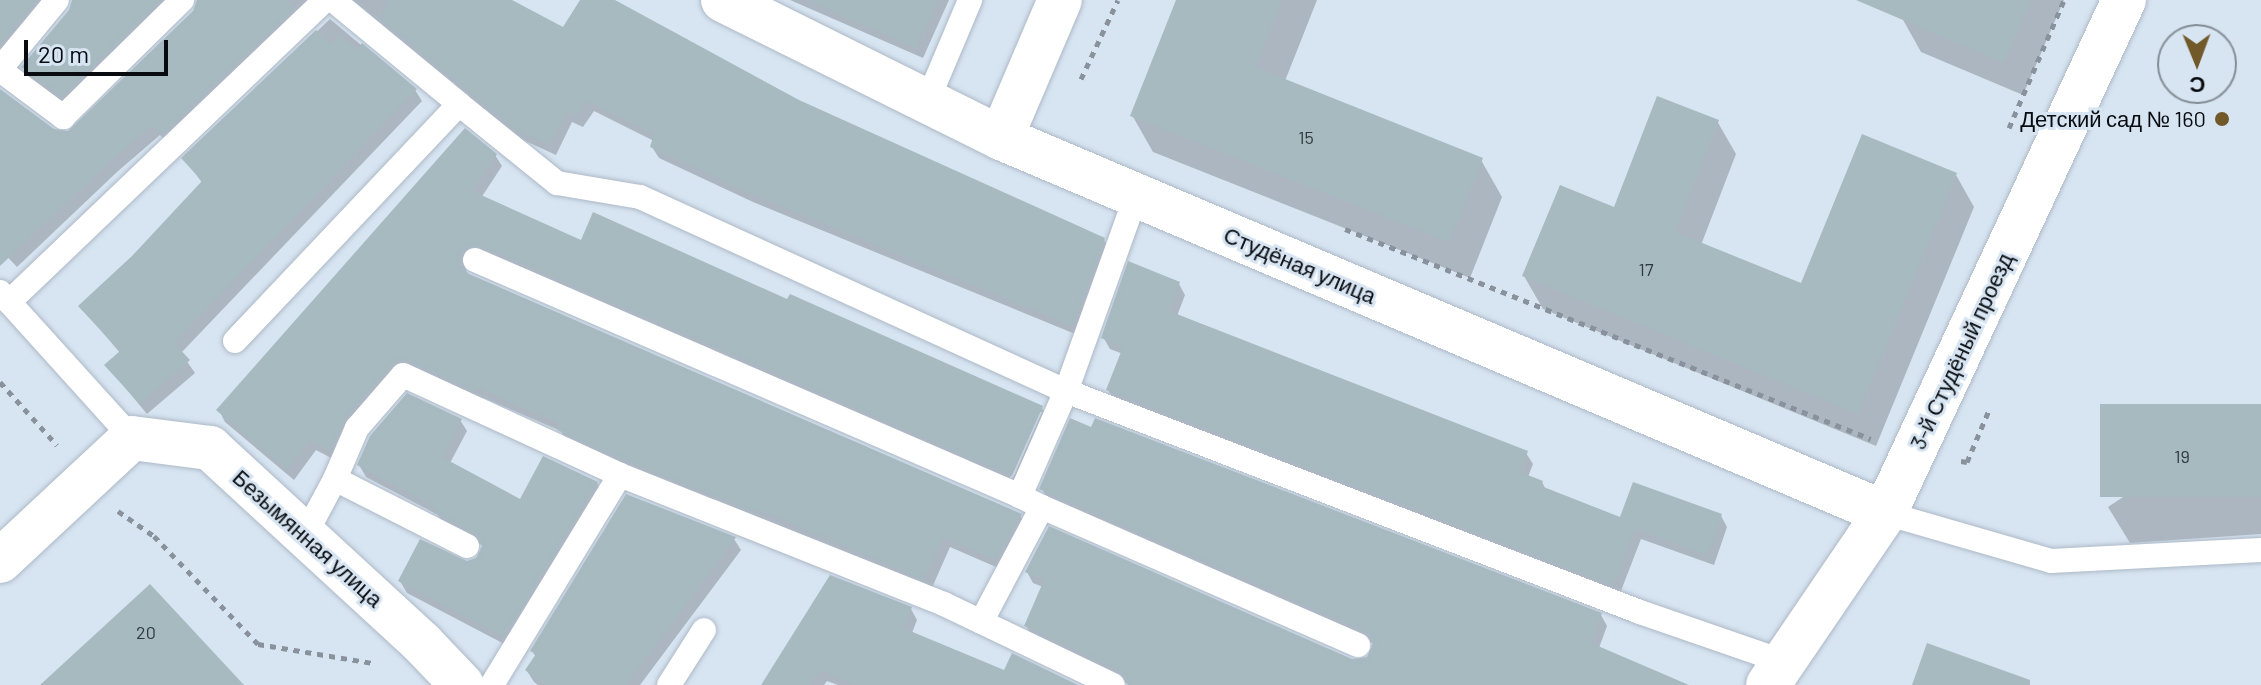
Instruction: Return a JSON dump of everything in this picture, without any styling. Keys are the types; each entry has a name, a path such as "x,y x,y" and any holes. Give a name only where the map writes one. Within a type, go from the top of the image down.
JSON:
{"street":[{"name":"Студёная улица","path":"723,0 1001,138 1885,513"},
{"path":"1001,138 1060,0"},
{"name":"3-й Студёный проезд","path":"1776,674 1885,513 2124,0"},
{"path":"0,561 132,438"},
{"name":"Безымянная улица","path":"132,438 210,448 422,643 462,685"}],"lane":[{"path":"57,0 0,69 63,117 182,0"},
{"path":"132,438 5,297 325,0"},
{"path":"333,0 557,183 640,197 1066,391 1640,612 1776,674"},
{"path":"927,102 970,0"},
{"path":"235,341 459,104"},
{"path":"981,622 1031,502 1066,391 1136,196"},
{"path":"475,260 1358,645"},
{"path":"305,535 335,479 357,428 403,375 620,475 981,622 1113,685"},
{"path":"492,685 620,475"},
{"path":"335,479 467,546"},
{"path":"1885,513 2051,561 2261,550"},
{"path":"669,685 704,630"}],"path":[{"path":"1076,91 1118,0"},
{"path":"0,382 112,507 154,536 258,644 380,665"}],"building":[{"path":"0,0 38,0 0,45"},
{"path":"72,0 161,0 62,97 21,67 69,10"},
{"path":"197,0 286,0 295,8 162,135 153,125 111,160 0,266 0,89 54,129 68,131 193,11"},
{"path":"391,0 512,0 563,27 580,0 615,0 799,100 1105,238 1073,326 745,191 650,147 654,134 587,101 576,117 566,112 550,145 513,128 379,18"},
{"path":"807,0 938,0 916,48"},
{"path":"1176,0 1282,0 1255,67 1483,158 1449,242 1130,116"},
{"path":"1856,0 2031,0 2004,63"},
{"path":"316,30 330,45 340,35 357,50 362,43 417,89 174,343 190,360 140,404 104,365 120,351 78,306 132,256 202,181 181,158"},
{"path":"1657,96 1719,120 1675,232 1801,283 1862,134 1957,173 1858,414 1522,276 1560,185 1614,207"},
{"path":"465,128 497,154 472,191 581,240 593,212 787,299 790,294 1043,406 1012,476 481,246 467,248 461,255 463,268 469,274 1022,514 997,560 943,537 924,580 756,509 754,512 626,461 557,430 561,424 478,388 476,392 408,361 392,365 346,418 331,451 309,440 287,470 216,410"},
{"path":"1128,261 1180,282 1169,311 1528,451 1520,472 1543,481 1541,486 1620,517 1633,482 1722,514 1708,555 1635,529 1613,586 1106,390 1123,347 1101,338"},
{"path":"407,393 462,419 442,457 520,499 543,456 598,482 504,637 398,581 420,539 467,561 476,558 482,546 474,533 434,513 437,508 357,465 370,436"},
{"path":"2100,404 2261,404 2261,497 2100,497"},
{"path":"1070,418 1091,427 1095,418 1602,613 1591,643 1689,685 1128,685 1119,671 1024,626 1044,580 1025,572 1049,526 1352,659 1367,657 1373,643 1364,631 1039,489"},
{"path":"626,494 736,537 626,685 545,685 525,670 536,654 530,651"},
{"path":"830,575 912,607 903,628 1004,670 1012,653 1078,685 856,685 820,670 810,685 761,685"},
{"path":"150,584 244,685 40,685"},
{"path":"1927,643 2030,680 2030,685 1912,685"}],"place":[{"name":"Детский сад № 160","path":"2222,119"}]}
